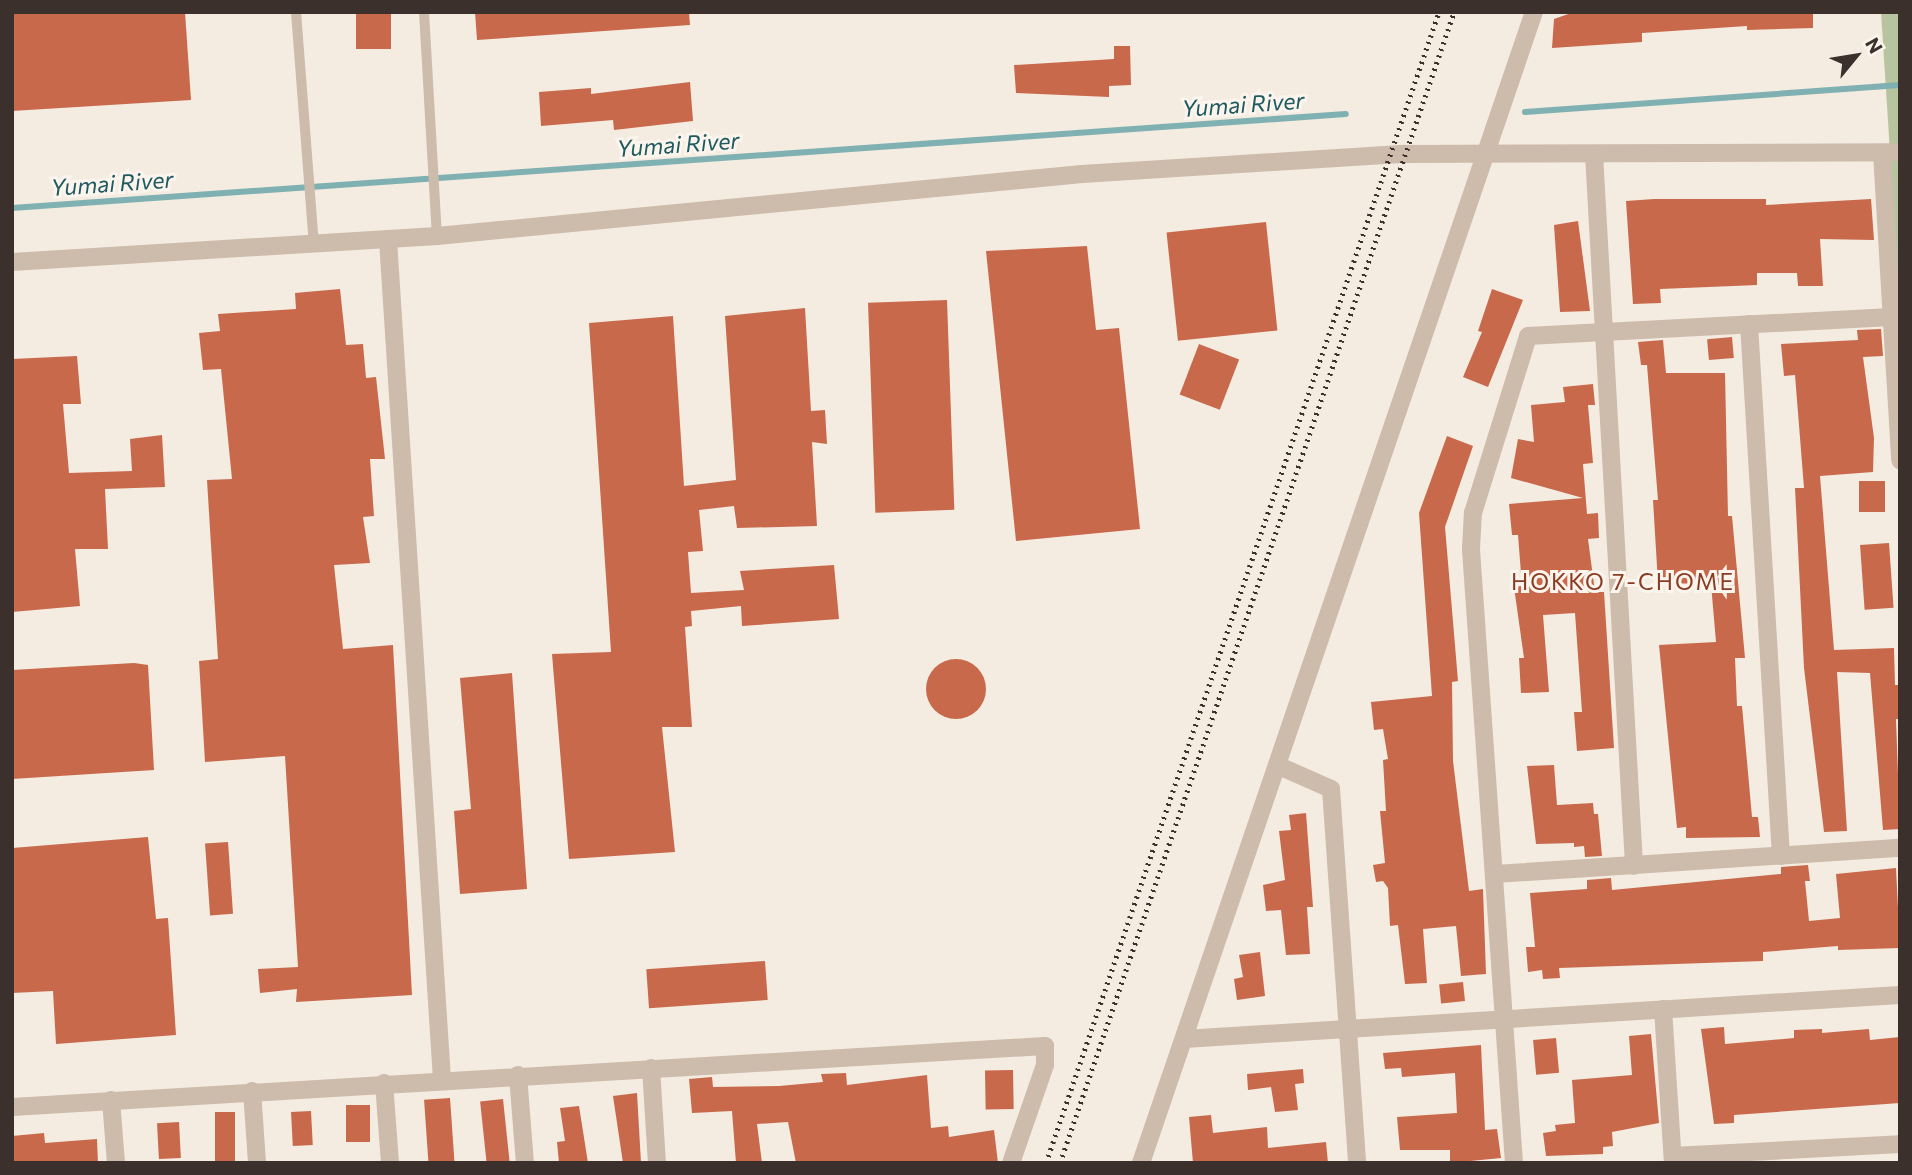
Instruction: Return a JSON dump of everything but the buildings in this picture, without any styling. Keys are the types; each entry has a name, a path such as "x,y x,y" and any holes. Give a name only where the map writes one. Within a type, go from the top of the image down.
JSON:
{"street":[{"path":"1141,1163 1279,766 1361,514 1488,152 1534,12"},
{"path":"12,262 437,236 1082,174 1488,152 1891,153 1892,317 1900,460"},
{"path":"1594,154 1634,866"},
{"path":"388,240 442,1079"},
{"path":"1514,1163 1471,549 1473,513 1528,336 1892,317"},
{"path":"1749,324 1781,856"},
{"path":"1279,766 1331,789 1357,1163"},
{"path":"1495,874 1900,848"},
{"path":"1184,1039 1900,995"},
{"path":"1663,1009 1673,1159 1810,1156 1900,1144"},
{"path":"12,1107 442,1079 1045,1046 1045,1065 1011,1163"},
{"path":"651,1068 657,1163"},
{"path":"518,1075 525,1163"},
{"path":"384,1083 390,1163"},
{"path":"252,1091 257,1163"},
{"path":"111,1100 116,1163"}],"lane":[{"path":"296,12 314,244"},
{"path":"424,12 437,236"}],"green space":[{"path":"1881,12 1900,12 1900,308"}],"waterway":[{"name":"Yumai River","path":"1525,112 1900,85"},
{"name":"Yumai River","path":"12,208 1346,114"}],"railway":[{"path":"1046,1163 1439,12"},
{"path":"1060,1163 1454,12"}],"district":[{"name":"HOKKO 7-CHOME","path":"1623,581"}]}
